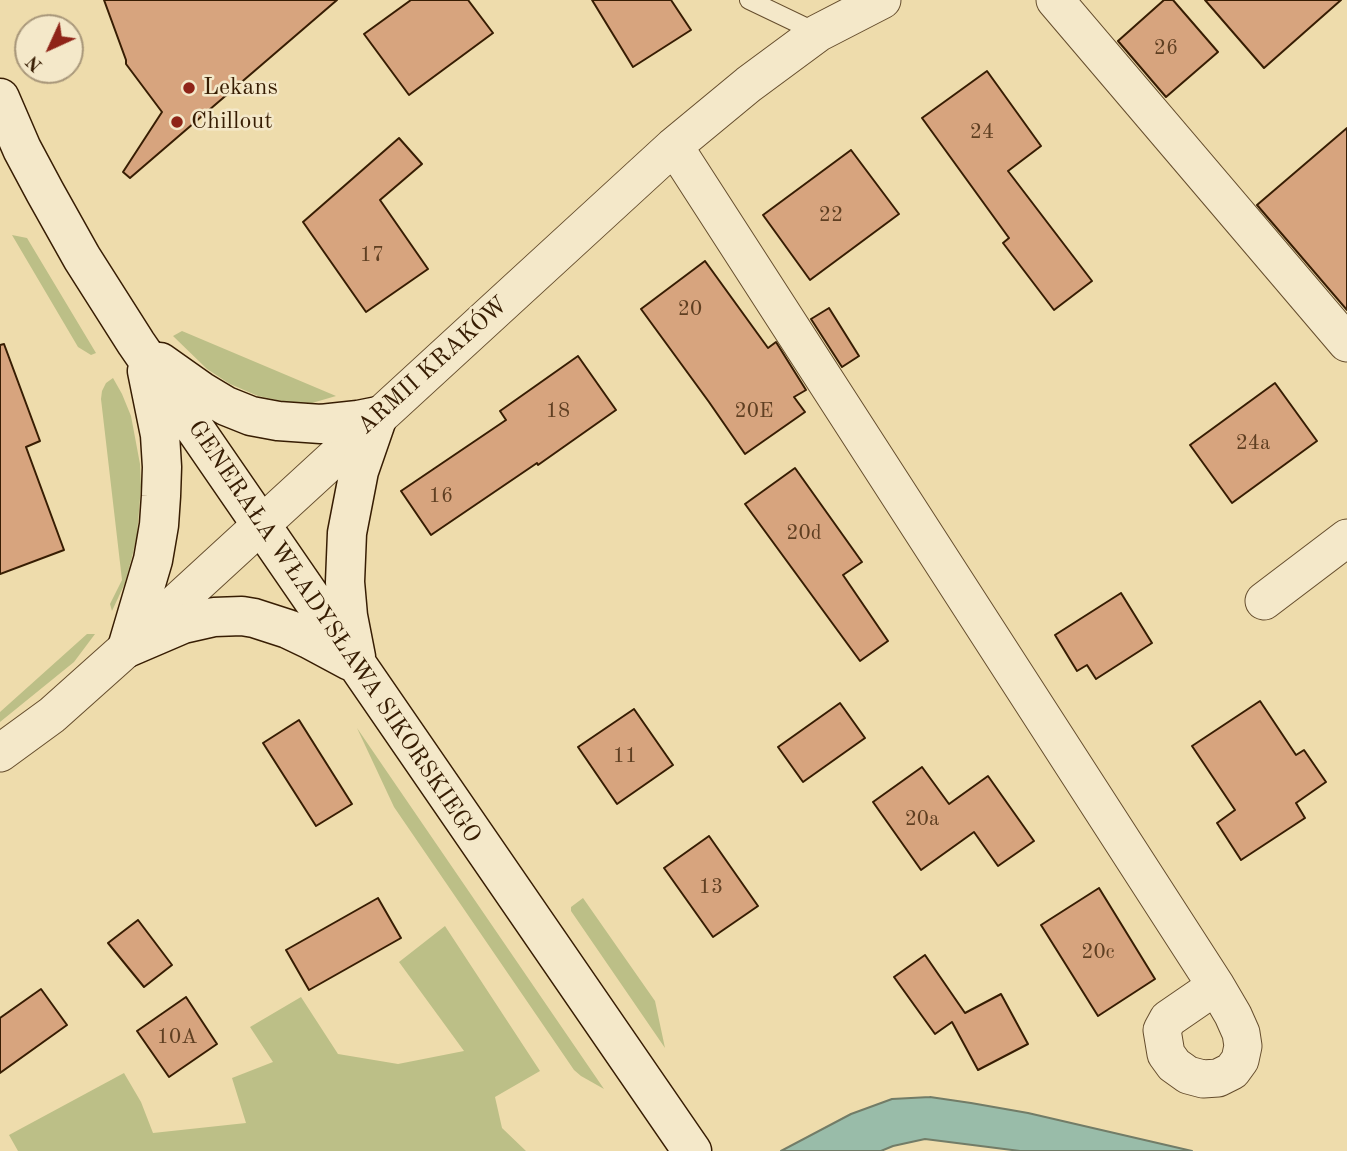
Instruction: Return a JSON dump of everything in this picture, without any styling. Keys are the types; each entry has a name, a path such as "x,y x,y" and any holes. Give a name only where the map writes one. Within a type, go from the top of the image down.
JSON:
{"street":[{"name":"ARMII KRAKÓW","path":"0,753 52,715 127,648 674,146 749,84 818,33 882,0"},
{"path":"1055,0 1347,343"},
{"name":"GENERAŁA WŁADYSŁAWA SIKORSKIEGO","path":"0,98 44,192 136,343 692,1151"},
{"path":"674,146 1216,986"},
{"path":"136,343 201,391 226,406 251,416 321,424 378,416"},
{"path":"127,648 153,559 162,481 160,435 149,377 136,343"},
{"path":"357,666 348,616 346,551 350,513 359,471 378,416"},
{"path":"1264,601 1347,538"},
{"path":"127,648 183,624 214,617 242,616 288,629 357,666"}],"lane":[{"path":"750,0 818,33"}],"green space":[{"path":"12,235 27,238 96,353 91,355 78,347"},
{"path":"182,331 336,396 312,403 287,402 258,396 230,384 207,369 173,336"},
{"path":"113,378 131,416 140,464 141,486 137,535 132,557 125,583 112,611 110,604 122,580 101,399 106,383"},
{"path":"87,634 95,634 74,662 0,722 0,712"},
{"path":"357,728 604,1089 574,1070 394,807"},
{"path":"583,898 655,1001 665,1048 571,911 571,907"},
{"path":"445,926 540,1071 495,1097 502,1128 526,1151 18,1151 9,1135 124,1073 141,1102 153,1133 246,1123 232,1078 273,1062 250,1027 301,997 338,1054 398,1064 464,1051 399,962"}],"shaded area":[{"path":"930,1097 1028,1113 1192,1151 1020,1151 925,1139 881,1151 781,1151 851,1114 892,1099"}],"building":[{"name":"Lekans","path":"104,0 337,0 130,178 123,172 162,112 126,64"},
{"path":"411,0 468,0 493,33 409,95 364,34"},
{"path":"592,0 671,0 691,30 633,67"},
{"path":"1164,0 1173,0 1218,52 1166,97 1118,41"},
{"path":"1205,0 1341,0 1264,68"},
{"path":"987,71 1041,146 1008,171 1092,281 1054,310 1003,243 1009,238 922,118"},
{"path":"1347,128 1347,310 1257,205"},
{"path":"399,138 422,164 380,200 428,269 366,312 303,222"},
{"path":"851,150 899,214 810,280 763,215"},
{"path":"705,261 768,348 776,342 806,390 794,397 805,412 745,454 641,309"},
{"path":"829,308 859,356 842,367 811,319"},
{"path":"4,344 40,441 26,447 64,550 0,574 0,345"},
{"path":"578,356 616,410 431,535 401,491 506,420 500,411"},
{"path":"1275,383 1317,441 1232,503 1190,445"},
{"path":"795,468 862,562 843,575 888,641 860,661 745,504"},
{"path":"1121,593 1152,643 1096,679 1087,665 1077,671 1055,635"},
{"path":"1260,701 1296,755 1304,750 1326,782 1296,803 1305,818 1241,860 1217,823 1235,810 1192,746"},
{"path":"840,703 865,738 803,782 778,747"},
{"path":"634,709 673,765 617,804 578,747"},
{"path":"299,720 352,804 316,826 263,743"},
{"path":"922,767 949,804 988,776 1034,841 998,866 974,832 921,870 873,802"},
{"path":"709,836 758,906 713,937 664,868"},
{"path":"1099,888 1155,979 1098,1016 1041,925"},
{"path":"378,898 401,938 309,990 286,950"},
{"path":"138,920 172,965 144,987 108,943"},
{"path":"925,955 965,1013 1001,994 1028,1044 978,1070 952,1022 935,1034 894,977"},
{"path":"41,989 67,1025 0,1073 0,1018"},
{"path":"186,997 217,1044 169,1077 137,1031"}],"place":[{"name":"Lekans","path":"189,88"},
{"name":"Chillout","path":"177,122"}]}
